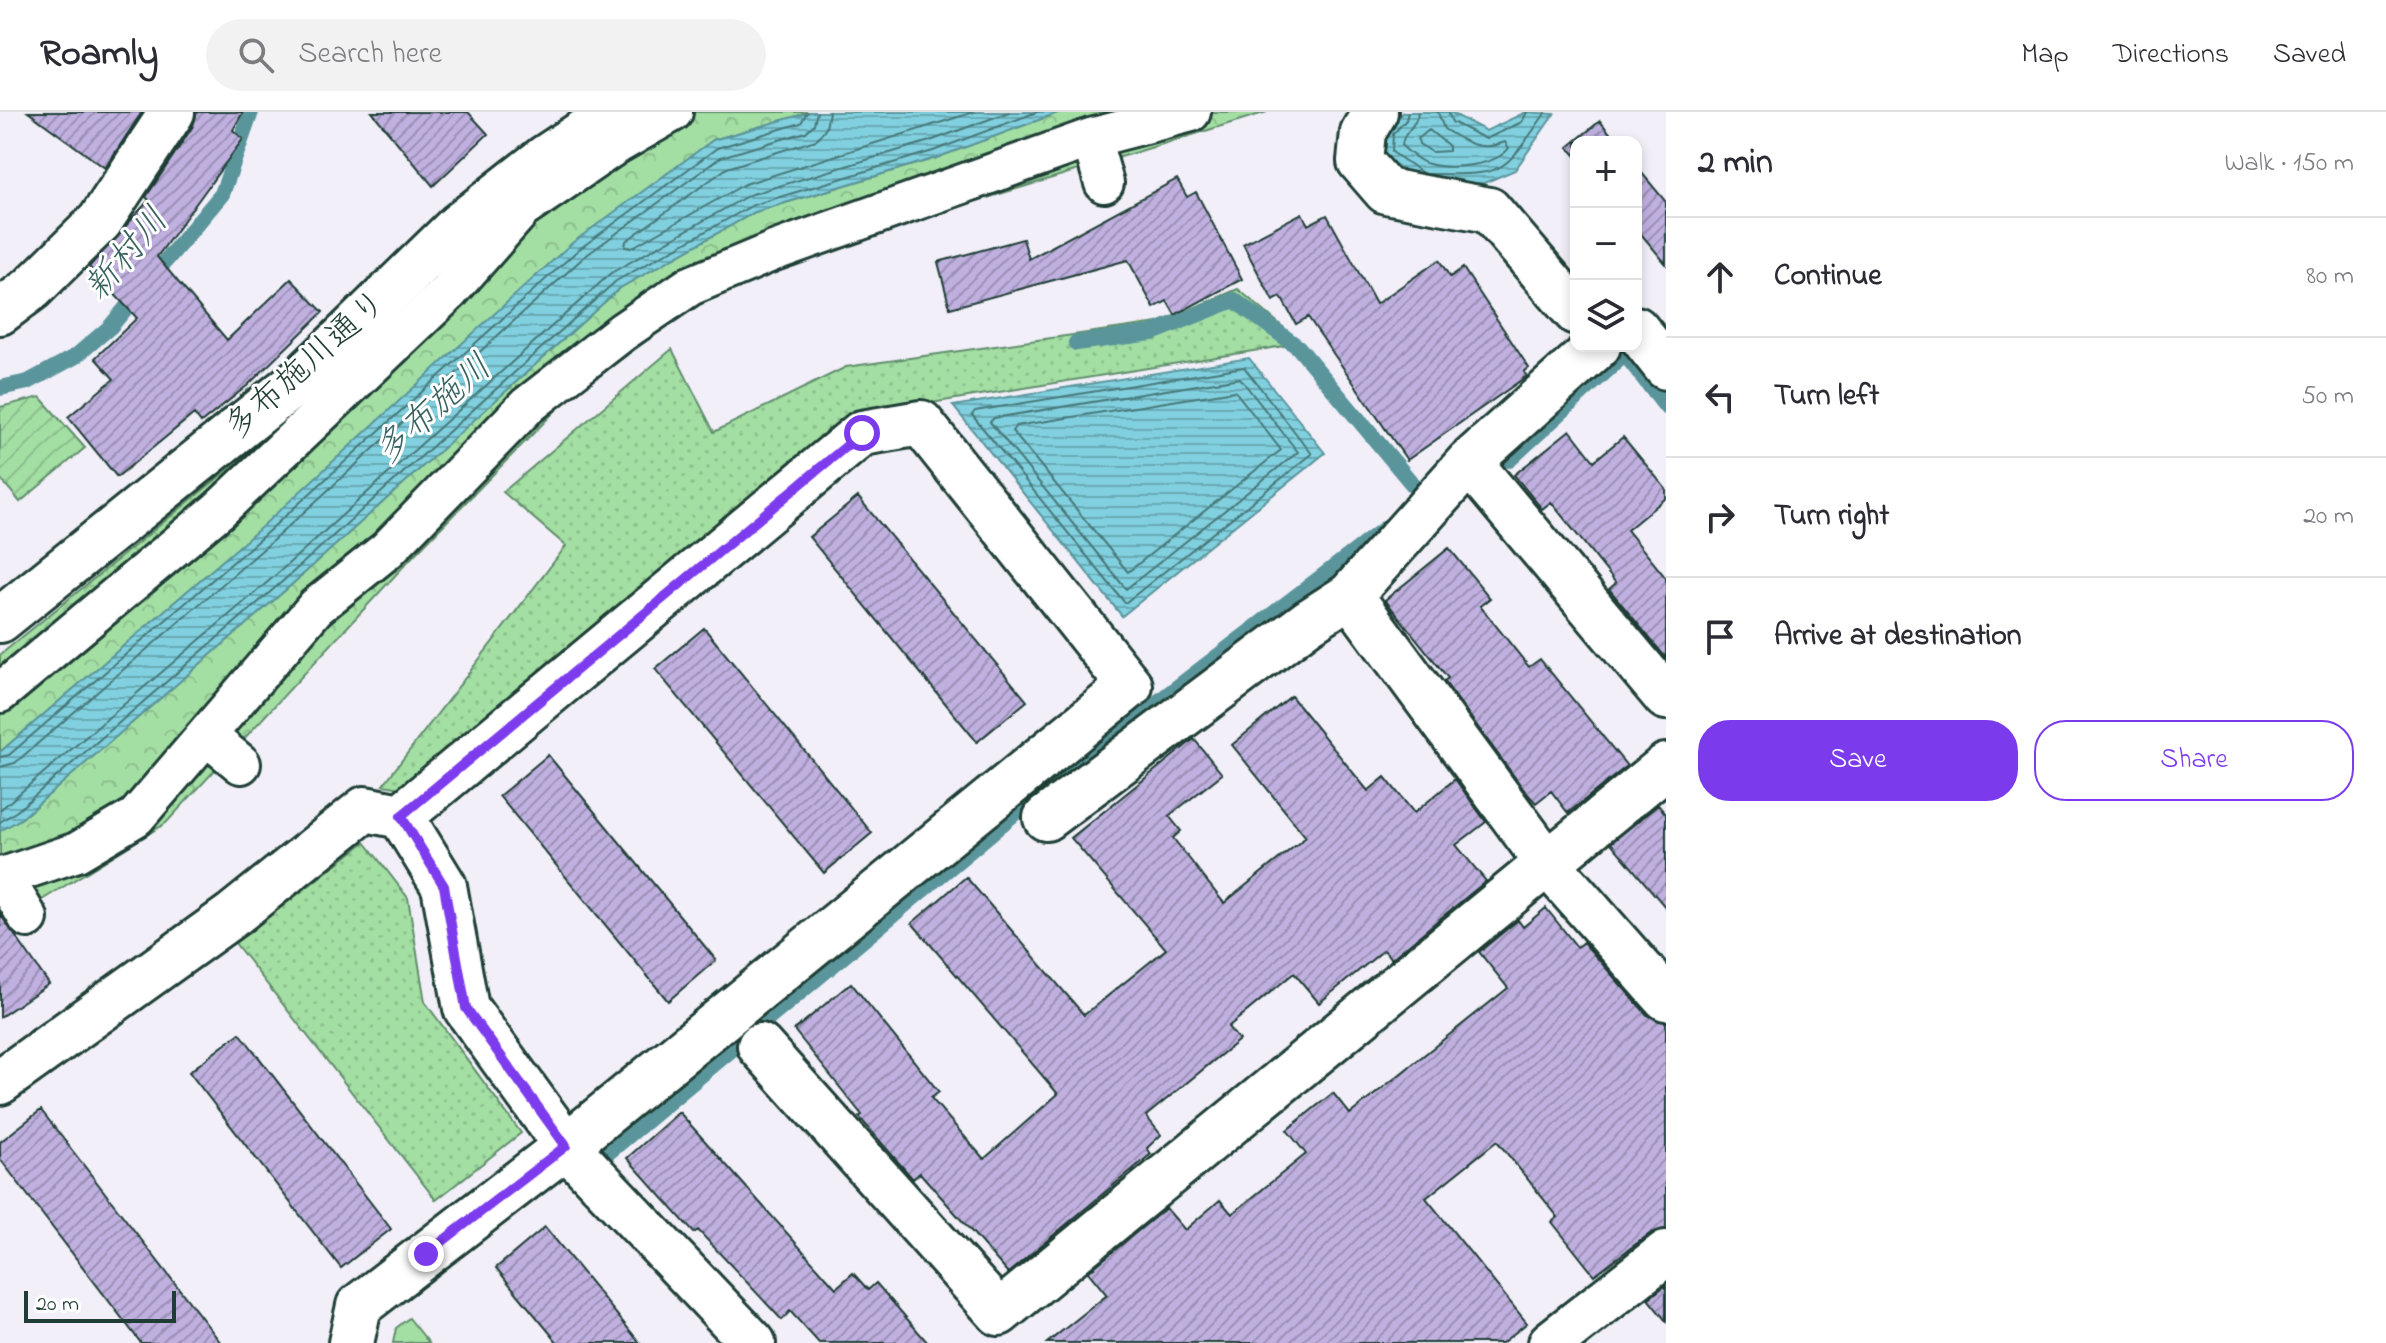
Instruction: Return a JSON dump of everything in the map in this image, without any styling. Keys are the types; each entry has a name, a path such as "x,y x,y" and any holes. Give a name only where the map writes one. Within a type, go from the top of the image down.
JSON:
{"street":[{"path":"0,312 32,288 100,221 172,112"},
{"name":"多布施川通り","path":"15,608 304,376 459,225 546,157 614,112"},
{"path":"0,693 219,510 449,292 522,209 614,146 673,112"},
{"path":"28,918 1,877 77,852 136,817 316,607 387,550 527,406 622,332 690,286 774,251 1091,138 1191,112"},
{"path":"1375,112 1363,132 1360,161 1386,191 1489,210 1570,305"},
{"path":"1091,138 1104,183"},
{"path":"1642,337 1666,367"},
{"path":"1046,818 1308,622 1350,595 1469,462 1591,352"},
{"path":"351,1343 359,1306 566,1146 1130,686 921,423 862,433 401,816"},
{"path":"1469,462 1666,697"},
{"path":"1350,595 1548,864 1666,998"},
{"path":"15,608 66,639"},
{"path":"207,736 241,764"},
{"path":"760,1046 999,1313 1666,766"},
{"path":"0,1082 234,914 365,809 401,816 444,886 466,1008 566,1146 753,1343"},
{"path":"1551,1343 1666,1253"}],"green space":[{"path":"652,112 811,112 713,140 0,752 0,655 326,390 501,210"},
{"path":"1060,112 1267,112 792,258 685,312 563,403 414,555 166,823 0,926 0,831 22,818 289,587 620,288 755,212 936,158"},
{"path":"1238,289 1302,343 863,414 414,790 383,785 566,546 503,492 672,349 714,432 846,367 1158,323"},
{"path":"40,397 85,448 20,502 0,478 0,407"},
{"path":"365,842 408,898 425,1002 521,1133 436,1200 235,943"},
{"path":"409,1318 429,1343 393,1343 396,1328"}],"water":[{"name":"多布施川","path":"811,112 1060,112 936,158 755,212 620,288 289,587 22,818 0,831 0,752 257,531 572,243 713,140"},
{"path":"1403,112 1450,112 1486,131 1526,112 1554,114 1515,170 1484,183 1423,182 1384,157 1385,130"},
{"path":"1249,358 1325,453 1122,616 953,406"}],"building":[{"path":"28,112 142,112 105,168"},
{"path":"197,112 243,112 233,130 243,139 157,257 227,340 291,279 323,312 248,385 201,423 194,414 117,477 68,417 114,379 95,358 137,318 89,267 149,200 146,197 193,126"},
{"path":"372,112 468,112 488,134 433,186"},
{"path":"1600,121 1612,136 1582,136"},
{"path":"1642,173 1666,202 1666,264 1642,235"},
{"path":"1177,179 1187,197 1196,192 1242,279 1175,315 1167,301 1154,308 1128,260 950,308 938,262 1023,239 1029,259"},
{"path":"1302,213 1308,225 1327,215 1376,304 1439,260 1450,277 1463,268 1529,368 1524,372 1527,376 1407,460 1308,317 1296,324 1281,297 1273,301 1243,244"},
{"path":"1570,430 1594,461 1623,437 1666,489 1666,498 1627,530 1666,578 1666,658 1609,589 1616,583 1551,502 1542,509 1514,475"},
{"path":"858,497 1027,701 977,742 809,537"},
{"path":"1449,548 1490,598 1480,606 1529,667 1540,659 1627,766 1568,813 1551,791 1536,803 1525,791 1444,681 1448,678 1385,600"},
{"path":"704,628 872,833 824,873 655,669"},
{"path":"1291,696 1368,791 1385,777 1414,813 1455,779 1486,822 1456,845 1486,881 1391,959 1384,950 1319,1003 1294,973 1228,1027 1239,1040 1146,1116 1161,1135 1147,1148 1151,1154 1008,1273 920,1173 913,1179 859,1117 862,1115 794,1030 851,983 939,1092 931,1098 984,1159 1058,1094 912,923 966,877 1084,1015 1166,949 1071,838 1194,739 1222,774 1169,816 1181,831 1173,838 1224,903 1306,837 1232,745"},
{"path":"548,755 716,960 668,1001 499,796"},
{"path":"1658,805 1666,814 1666,908 1611,843"},
{"path":"1546,908 1577,947 1583,942 1647,1015 1666,1022 1666,1229 1651,1233 1594,1275 1552,1222 1558,1217 1497,1141 1426,1198 1527,1323 1502,1343 1047,1343 1107,1295 1088,1272 1166,1208 1185,1230 1220,1200 1232,1214 1306,1154 1287,1130 1333,1093 1350,1114 1508,988 1479,952 1518,920 1523,927"},
{"path":"0,914 49,984 0,1017"},
{"path":"240,1033 391,1229 341,1268 189,1072"},
{"path":"41,1110 221,1343 141,1343 0,1159 0,1142"},
{"path":"679,1112 836,1288 853,1273 868,1290 876,1283 928,1343 819,1343 790,1311 782,1320 698,1230 694,1233 627,1158"},
{"path":"545,1227 640,1343 558,1343 496,1268"},
{"path":"1666,1285 1666,1321 1648,1299"}],"waterway":[{"name":"新村川","path":"0,388 28,382 76,356 110,327 222,194 251,112"},
{"path":"1076,343 1152,333 1234,300 1298,347 1424,498"},
{"path":"1509,460 1625,354 1666,407"},
{"path":"610,1151 1039,793 1388,526"}],"route":[{"path":"426,1254 566,1146 466,1008 444,886 401,816 862,433"}]}
